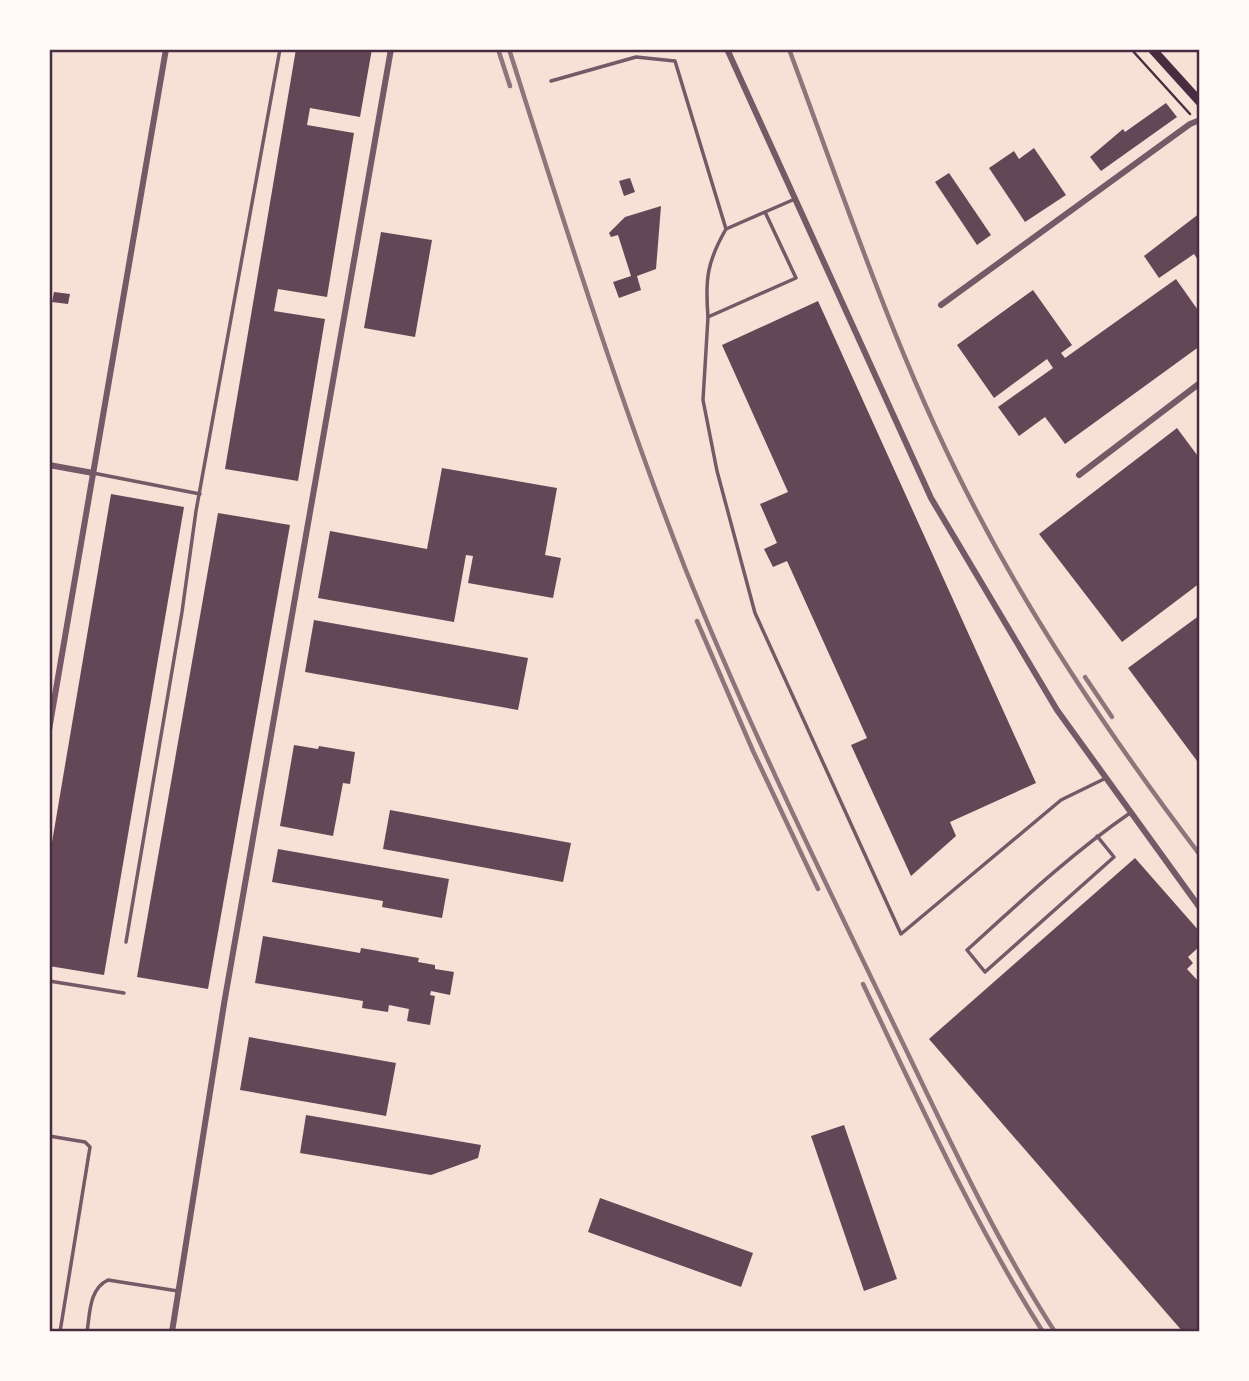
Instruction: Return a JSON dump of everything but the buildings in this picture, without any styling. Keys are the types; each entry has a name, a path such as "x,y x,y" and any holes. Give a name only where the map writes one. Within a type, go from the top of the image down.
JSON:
{"main road":[{"path":"1152,49 1200,102"}],"street":[{"path":"49,730 166,49"},
{"path":"172,1332 224,1004 391,49"},
{"path":"727,49 930,498 1056,710 1200,908"},
{"path":"941,305 1198,121"},
{"path":"1079,475 1200,383"},
{"path":"49,465 93,473"}],"lane":[{"path":"49,59 51,49"},
{"path":"126,942 200,494 280,49"},
{"path":"551,81 636,57 675,61 726,229"},
{"path":"795,200 726,229 712,253 706,292 708,317 703,400 717,471 755,613 901,934 1061,800 1106,778"},
{"path":"708,317 796,278 765,212"},
{"path":"93,473 200,494"},
{"path":"1097,836 1114,857 985,972 967,950 1097,836 1130,813"},
{"path":"49,981 124,993"},
{"path":"49,1136 85,1142 90,1147 60,1332"},
{"path":"87,1332 94,1292 102,1282 108,1280 178,1291"}],"path":[{"path":"1131,49 1198,121"}],"railway":[{"path":"498,49 510,86"},
{"path":"509,49 615,375 685,568 731,678 943,1128 1007,1252 1055,1332"},
{"path":"789,49 899,343 978,514 1054,647 1200,855"},
{"path":"697,621 753,751 818,889"},
{"path":"1085,677 1112,717"},
{"path":"863,984 970,1204 1043,1332"}]}
